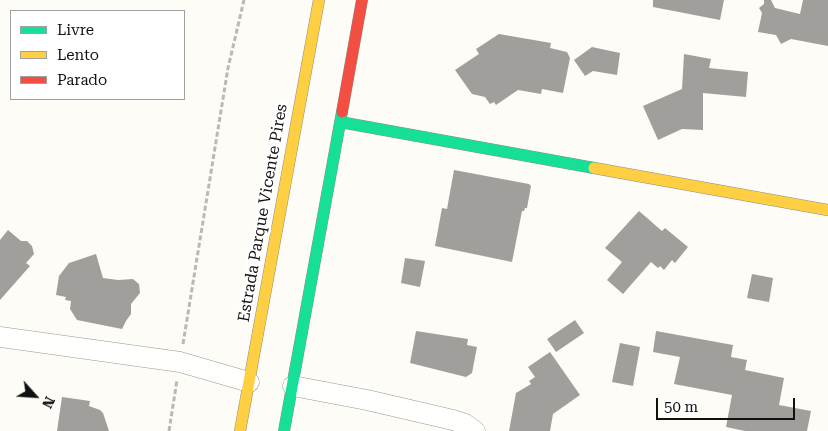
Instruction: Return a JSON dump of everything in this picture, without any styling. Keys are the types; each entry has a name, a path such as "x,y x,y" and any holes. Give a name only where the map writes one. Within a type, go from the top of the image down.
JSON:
{"main road":[{"name":"Estrada Parque Vicente Pires","path":"240,431 319,0"},
{"path":"284,431 362,0"},
{"path":"340,122 828,210"}],"street":[{"path":"0,336 180,362 249,382"},
{"path":"292,386 367,400 453,420 465,424 475,431"}],"path":[{"path":"170,431 228,68 244,0"}],"building":[{"path":"653,0 724,0 720,20 653,7"},
{"path":"764,0 771,0 775,8 800,14 803,0 828,0 828,46 791,39 781,44 776,35 758,32 762,13 759,8 764,4"},
{"path":"499,34 551,43 550,48 567,52 570,58 563,93 542,89 541,94 518,90 496,105 494,102 490,104 485,97 472,94 455,70 479,54 476,49"},
{"path":"592,47 620,53 617,75 593,71 585,76 574,60"},
{"path":"684,54 711,59 709,68 748,72 746,97 703,93 703,130 682,129 658,140 643,106 682,89"},
{"path":"454,170 529,184 531,186 527,208 522,211 512,262 435,246 442,208 447,209"},
{"path":"639,211 662,231 665,228 688,247 675,263 672,260 664,270 651,262 623,294 607,280 622,262 605,248"},
{"path":"8,230 21,241 27,241 32,246 34,254 26,263 30,266 0,300 0,240"},
{"path":"96,254 103,278 133,279 139,284 140,293 131,304 131,314 122,329 77,320 70,309 71,301 65,300 66,297 56,295 59,276 69,263"},
{"path":"405,258 425,261 420,287 401,283"},
{"path":"752,274 773,278 769,302 747,298"},
{"path":"575,320 584,333 556,352 547,339"},
{"path":"416,331 468,339 467,345 477,347 472,373 466,377 410,363"},
{"path":"656,331 733,345 731,357 747,360 745,370 784,378 779,405 811,411 807,431 745,431 726,427 732,395 674,384 680,357 653,352"},
{"path":"620,343 640,347 633,386 612,382"},
{"path":"550,352 580,395 553,414 550,431 509,431 516,393 531,384 529,381 535,377 528,367"},
{"path":"62,397 90,401 89,406 103,413 109,431 57,431"}],"traffic: fast":[{"path":"284,431 342,112"},
{"path":"340,122 594,168"}],"traffic: slow":[{"path":"240,431 319,0"},
{"path":"594,168 828,210"}],"traffic: jam":[{"path":"342,112 362,0"}]}
